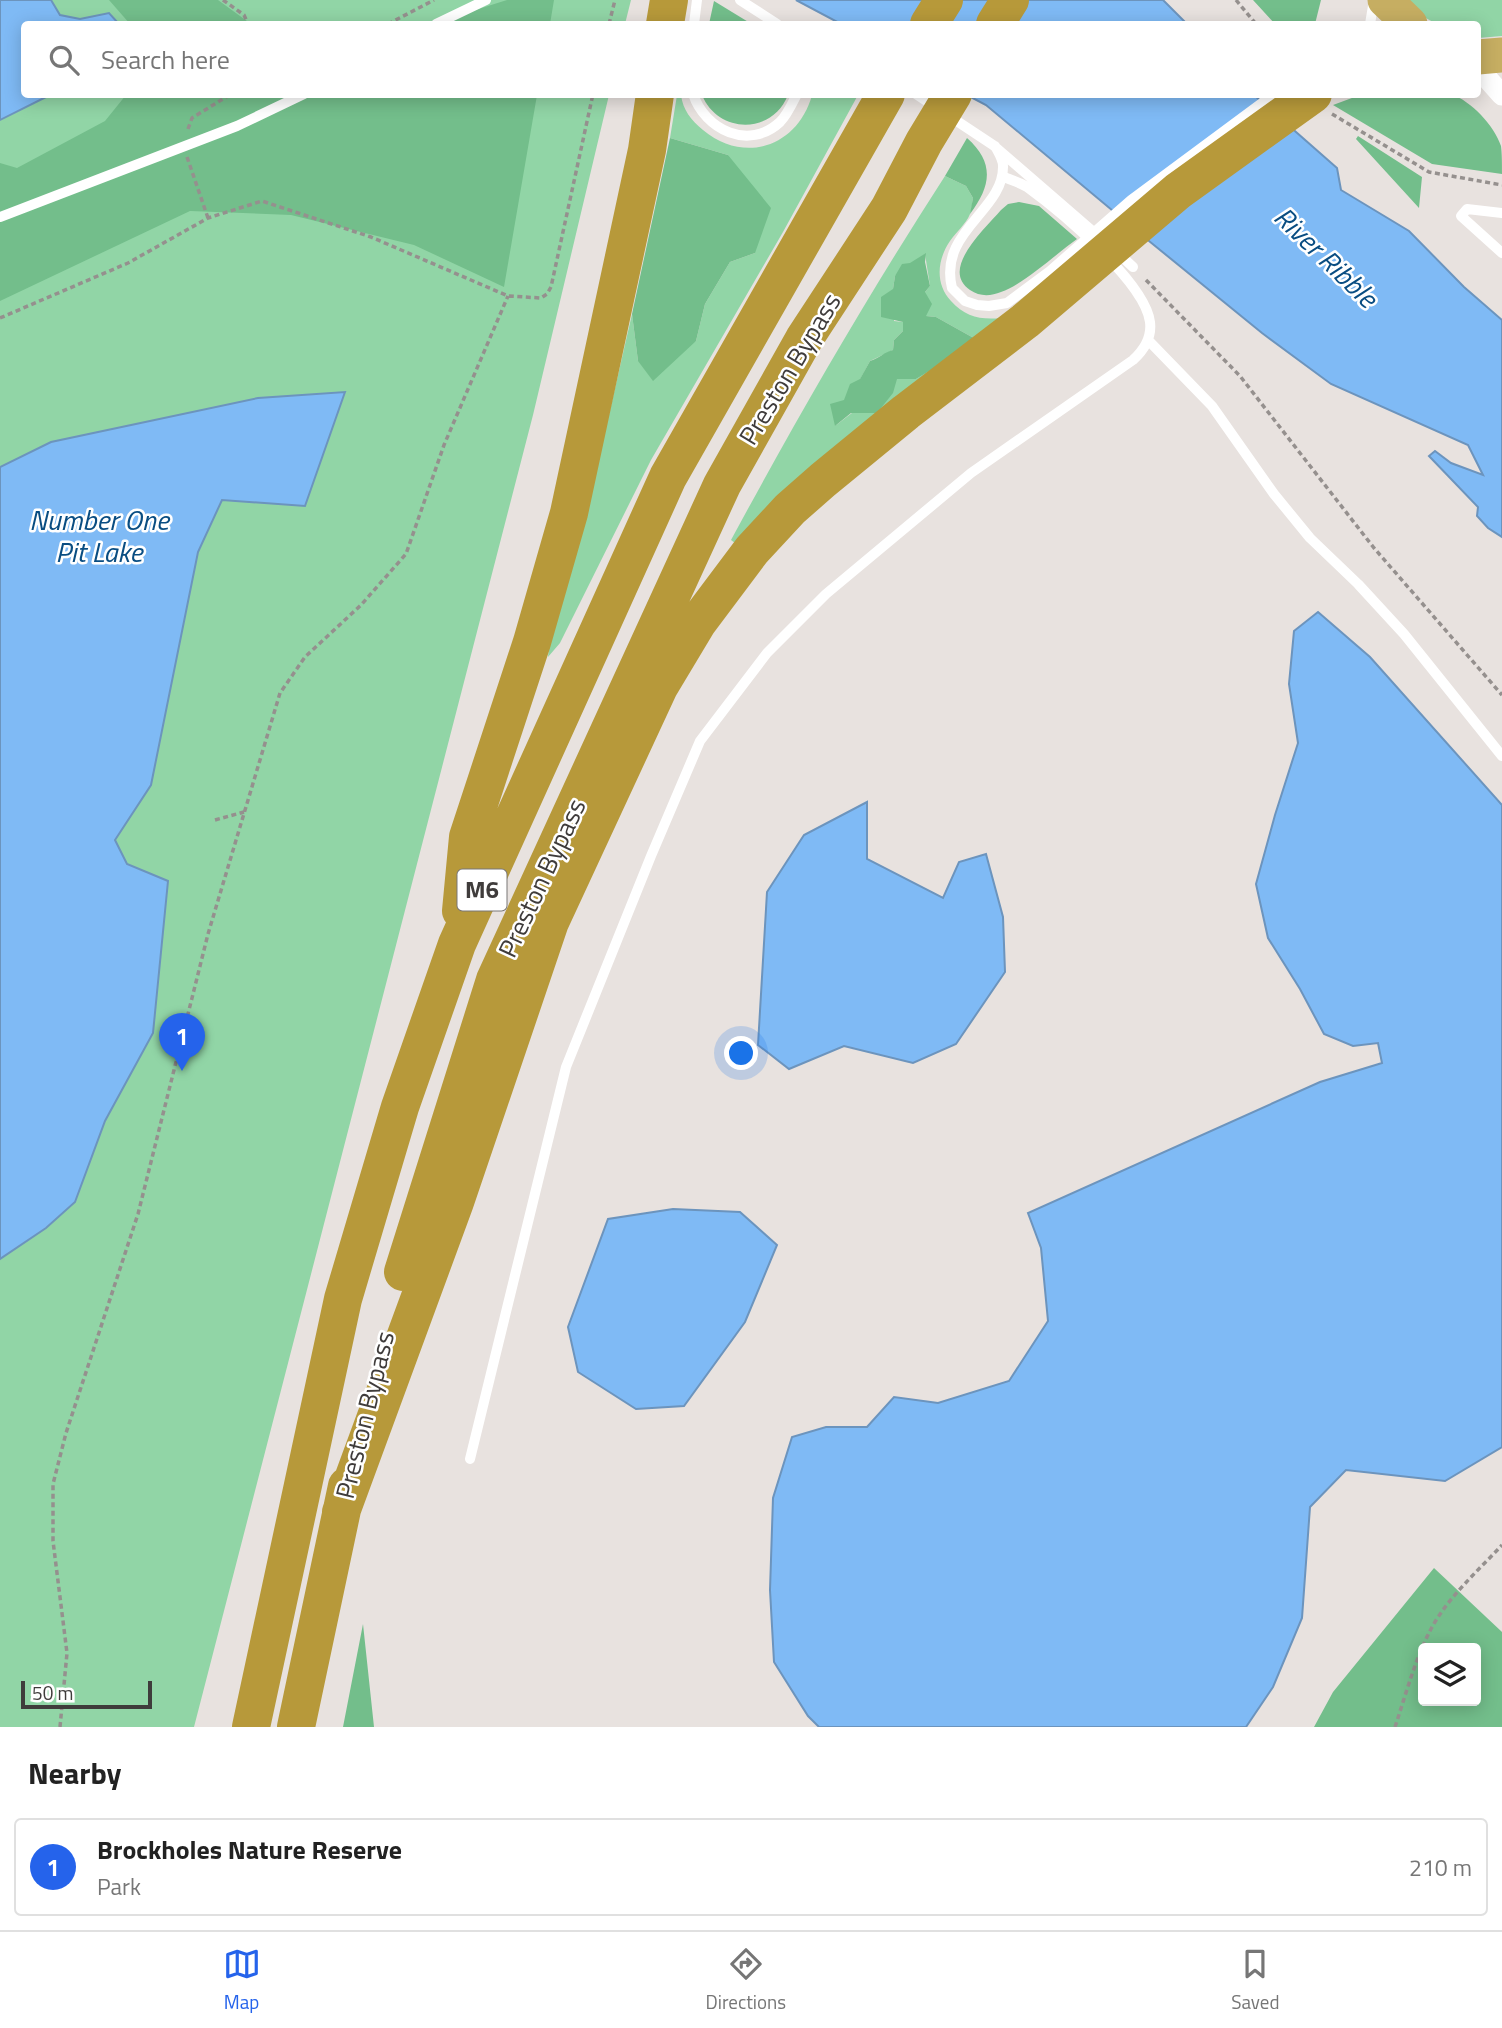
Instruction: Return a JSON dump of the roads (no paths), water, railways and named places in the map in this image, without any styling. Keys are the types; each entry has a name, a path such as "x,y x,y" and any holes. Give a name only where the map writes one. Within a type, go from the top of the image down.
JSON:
{"highway":[{"path":"931,21 944,0"},
{"path":"997,21 1010,0"},
{"path":"1385,0 1407,21"},
{"path":"1481,57 1502,55"},
{"path":"457,944 468,837 532,642 569,513 647,150 654,98"},
{"name":"Preston Bypass","path":"296,1727 372,1369 495,980 722,485 804,339 889,209 951,98"},
{"path":"341,1512 455,1202 550,922 659,687 698,622 752,550 790,509 906,412 1025,321 1057,279 1241,144 1319,102"},
{"name":"Preston Bypass","path":"251,1727 343,1298 400,1107 457,944 668,477 880,104"}],"street":[{"path":"1481,71 1502,95"}],"lane":[{"path":"442,21 486,0"},
{"path":"740,0 772,21"},
{"path":"1371,21 1374,0"},
{"path":"0,218 237,126 296,98"},
{"path":"694,98 711,123 731,134 741,136 760,133 780,121 794,98"},
{"path":"922,98 995,146 1133,267"},
{"path":"995,146 1003,162 1002,176 994,194 964,233 951,258 949,279 952,289 965,301 976,305 1007,303 1057,279 1130,200 1269,98"},
{"path":"470,1459 566,1068 700,741 767,653 826,594 971,472 1133,360 1143,352 1148,340 1150,322 1145,308 1135,288 1121,272 1072,224 1025,186 1002,176"},
{"path":"1502,213 1467,209 1461,216 1502,253"},
{"path":"1148,340 1212,406 1274,494 1310,537 1404,634 1502,756"}],"water":[{"path":"0,0 51,0 60,15 80,19 109,13 116,21 21,21 21,98 44,98 0,120"},
{"path":"796,0 1163,0 1184,21 835,21"},
{"name":"River Ribble","path":"973,98 1257,98 1337,168 1341,190 1409,231 1464,287 1502,320 1502,537 1488,528 1477,516 1478,507 1429,456 1435,451 1451,463 1483,475 1468,445 1331,384 1262,333 986,105"},
{"name":"Number One Pit Lake","path":"345,392 305,506 222,500 198,552 151,785 115,840 127,864 168,881 153,1033 105,1121 75,1202 46,1228 0,1259 0,467 51,442 258,398"},
{"path":"1318,612 1370,657 1502,805 1502,1447 1445,1481 1346,1470 1310,1507 1302,1618 1273,1687 1246,1727 819,1727 808,1716 774,1662 770,1590 773,1498 792,1437 826,1427 867,1427 894,1397 938,1403 1009,1381 1048,1321 1041,1248 1028,1213 1320,1082 1382,1063 1378,1043 1353,1046 1324,1034 1268,938 1256,884 1298,743 1289,684 1294,631"},
{"path":"867,802 867,859 943,898 959,862 986,854 1003,917 1005,972 956,1044 913,1063 844,1046 789,1069 758,1045 767,892 804,835"},
{"path":"673,1209 740,1212 777,1245 745,1322 684,1406 636,1409 578,1372 568,1327 608,1219"}],"place":[{"name":"Brockholes Nature Reserve","path":"182,1071"}]}
